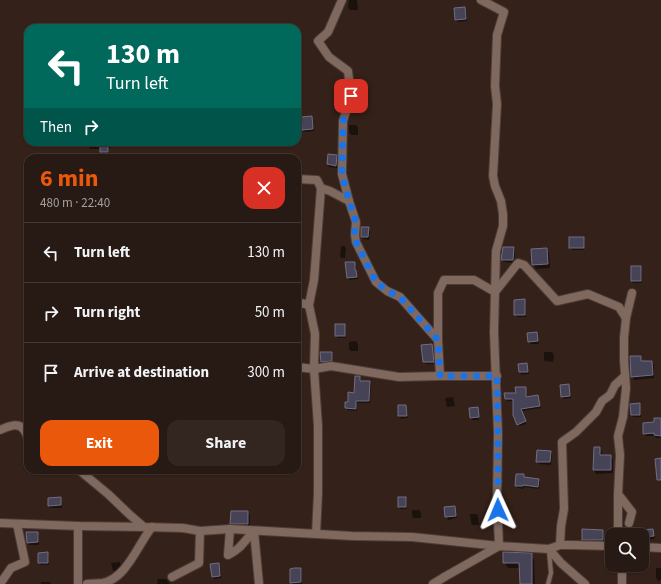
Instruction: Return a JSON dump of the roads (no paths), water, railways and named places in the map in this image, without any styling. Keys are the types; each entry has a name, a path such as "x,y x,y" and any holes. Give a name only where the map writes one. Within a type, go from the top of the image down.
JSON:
{"street":[{"path":"342,0 328,32 318,41 329,57 348,71 351,96 343,121 342,174 356,222 354,235 376,282 388,291 400,297 438,340"},
{"path":"481,0 504,12 497,34 494,86 497,104 493,176 501,201 503,214 503,226 496,250 494,332 497,376 497,498 499,546"},
{"path":"301,179 317,180 321,188 314,280 309,305 315,334 314,369 318,426 318,493 316,534"},
{"path":"321,188 349,201"},
{"path":"495,292 518,263 524,265 557,301 588,294 619,307 626,318"},
{"path":"440,376 438,293 444,280 474,280 495,292"},
{"path":"618,527 620,455 618,436 623,417 625,396 624,346 626,318 632,292"},
{"path":"301,303 309,305"},
{"path":"301,367 314,369 331,366 399,377 497,376"},
{"path":"560,545 564,509 562,442 576,432 596,412 602,401 610,395 615,385 625,376"},
{"path":"0,430 16,425 24,429"},
{"path":"86,474 130,515 148,527"},
{"path":"618,494 632,512 629,524"},
{"path":"0,523 183,528 200,531 230,529 316,534 412,537 499,546 549,549 560,545 570,544 605,546"},
{"path":"0,584 11,568 25,562 16,524"},
{"path":"78,526 78,584"},
{"path":"87,584 104,582 119,574 134,557 148,527"},
{"path":"230,529 228,555 239,550 254,531"},
{"path":"172,577 199,563 200,531"},
{"path":"254,531 259,584"},
{"path":"433,584 499,546"},
{"path":"649,547 661,548"},
{"path":"549,549 561,563 585,584"},
{"path":"622,572 622,584"}],"lane":[{"path":"548,584 551,573 549,549"}]}
